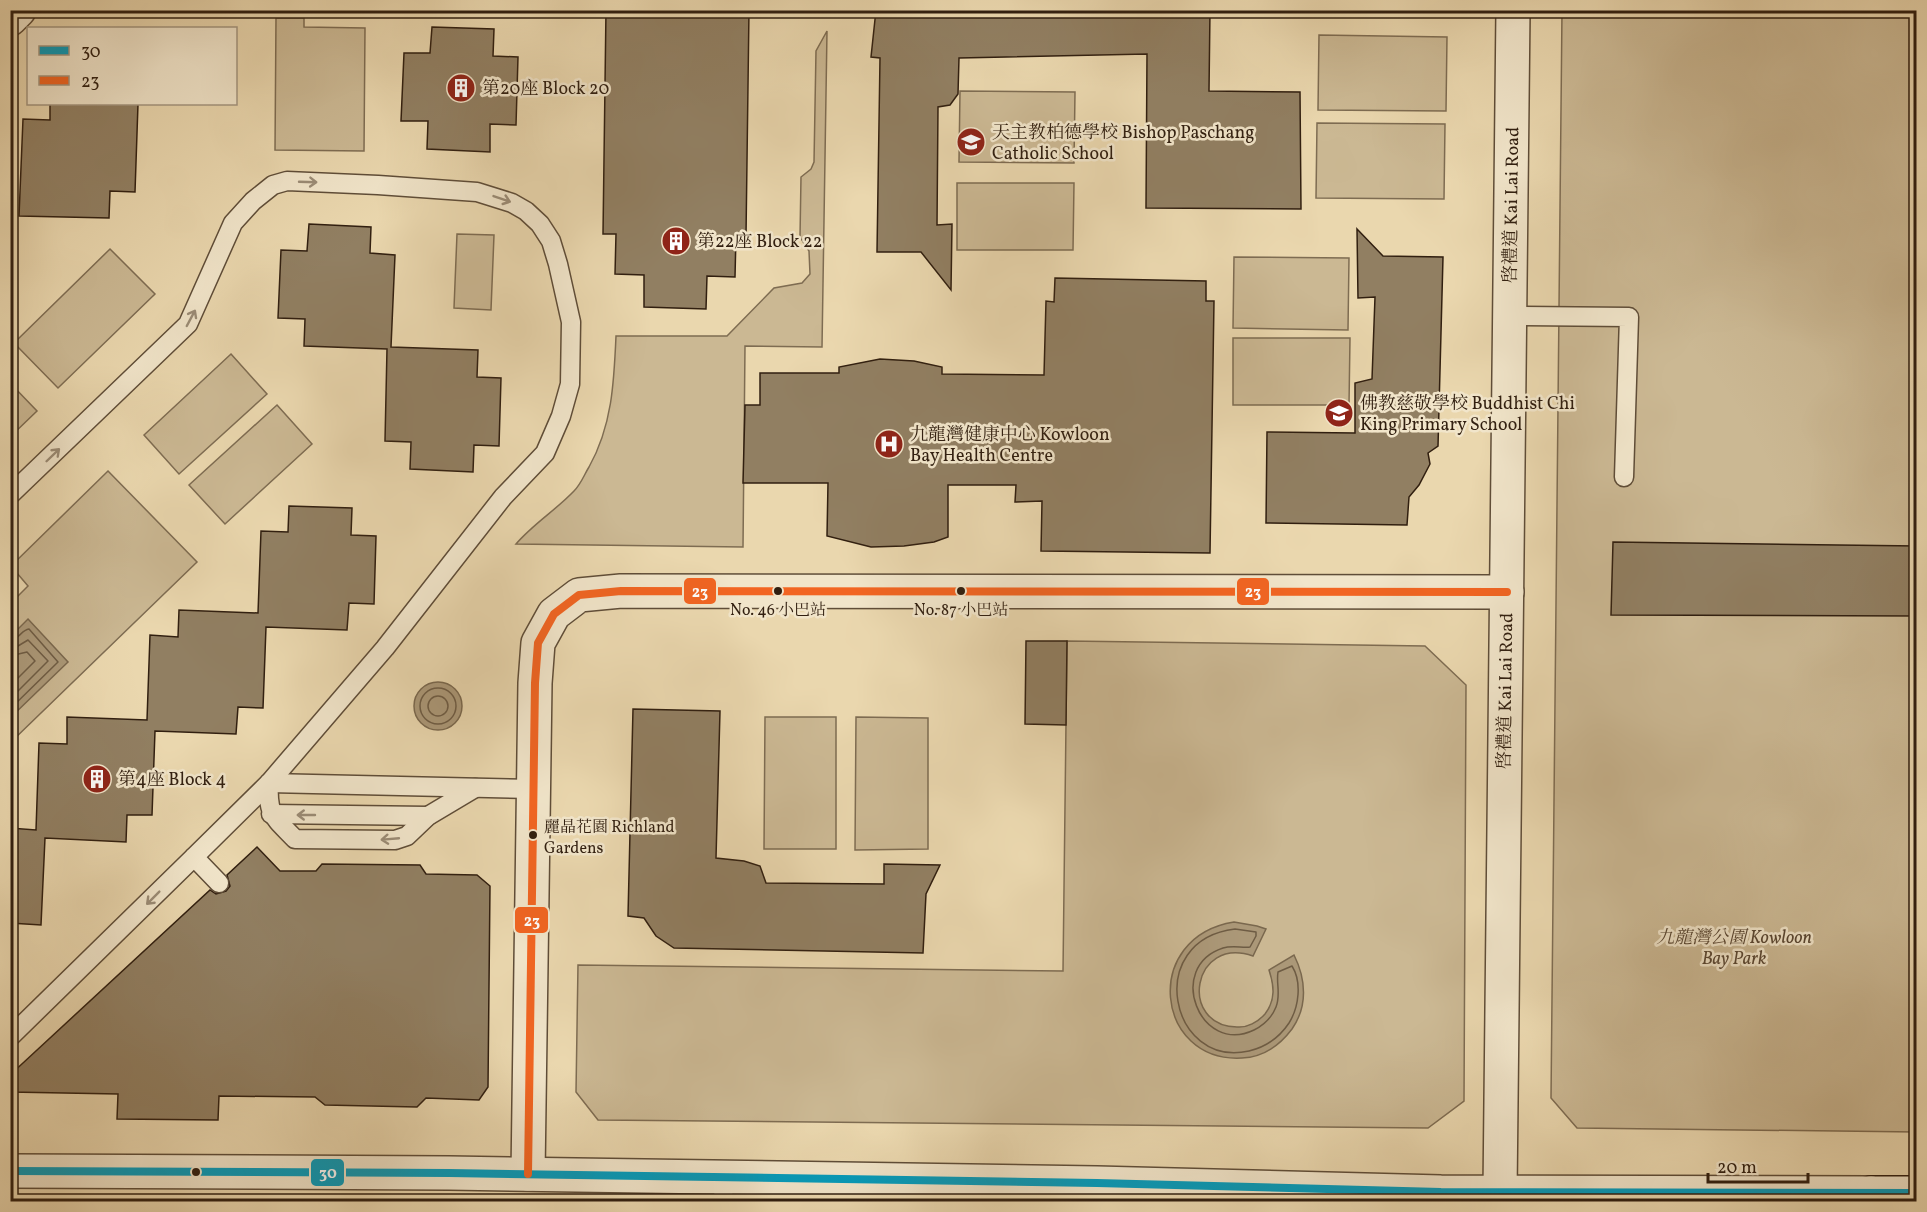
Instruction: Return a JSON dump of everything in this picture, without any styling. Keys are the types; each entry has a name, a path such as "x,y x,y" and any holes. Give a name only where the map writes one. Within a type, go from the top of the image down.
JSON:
{"street":[{"path":"10,19 19,10"},
{"name":"啓禮道 Kai Lai Road","path":"1500,1192 1513,10"},
{"path":"528,1174 535,683 538,643 554,614 579,595 621,591 1507,592"},
{"path":"10,1171 528,1174 724,1190 1274,1195 1500,1192 1912,1196"}],"lane":[{"path":"10,495 188,324 233,223 253,201 273,185 287,182 310,182 477,192 513,203 526,211 540,224 551,241 571,322 570,384 561,416 545,453 503,497 385,648 269,783 10,1037"},
{"path":"1510,316 1629,317 1624,477"},
{"path":"269,783 534,789"},
{"path":"269,783 268,800 271,814 428,816 475,788"},
{"path":"194,856 219,883"}],"green space":[{"name":"九龍灣公園 Kowloon Bay Park","path":"1562,11 1916,11 1916,1132 1577,1128 1551,1098"},
{"path":"276,18 304,18 304,27 365,28 364,151 275,150"},
{"path":"827,31 822,347 745,346 743,547 516,544 576,488 597,452 610,404 616,336 727,336 774,288 802,283 810,274 809,251 800,237 801,177 811,169 814,162 816,51"},
{"path":"1319,35 1447,37 1446,111 1318,110"},
{"path":"960,91 1075,92 1074,163 959,162"},
{"path":"1317,123 1445,124 1444,199 1316,198"},
{"path":"957,183 1074,183 1073,250 957,250"},
{"path":"457,234 494,235 491,310 454,308"},
{"path":"110,249 155,294 58,388 14,343"},
{"path":"1234,257 1349,258 1348,330 1233,328"},
{"path":"1233,338 1350,338 1349,405 1233,405"},
{"path":"231,354 267,394 179,474 144,435"},
{"path":"11,384 37,411 11,436"},
{"path":"277,405 312,444 225,524 189,485"},
{"path":"108,471 197,562 11,742 11,603 28,586 11,566"},
{"path":"1067,641 1425,646 1466,685 1464,1101 1428,1128 598,1120 576,1092 578,965 1063,971"},
{"path":"765,717 836,717 836,849 764,849"},
{"path":"856,717 928,718 928,849 855,850"}],"water":[{"path":"28,619 68,662 11,717 11,636"},
{"path":"438,682 455,689 462,706 455,723 438,730 421,723 414,706 421,689"},
{"path":"1234,922 1266,929 1253,956 1232,953 1216,958 1206,969 1200,983 1200,999 1206,1013 1218,1023 1237,1027 1245,1027 1256,1022 1269,1009 1271,1003 1273,987 1269,970 1294,955 1303,983 1301,1011 1292,1029 1264,1053 1242,1058 1213,1054 1191,1041 1177,1021 1170,998 1173,973 1184,950 1204,932"}],"building":[{"path":"606,10 749,10 746,236 736,235 735,277 707,276 706,309 644,307 644,275 615,274 616,234 603,234"},
{"path":"876,10 1210,10 1209,91 1300,92 1301,209 1146,208 1147,54 959,58 958,94 950,105 938,107 937,225 952,224 951,290 921,252 877,252 880,58 871,57"},
{"name":"第20座 Block 20","path":"432,27 494,29 493,56 518,57 516,125 490,124 490,152 427,149 428,121 401,121 404,53 430,53"},
{"path":"50,105 138,105 135,192 110,191 109,218 19,216 23,119 50,120"},
{"path":"309,224 371,227 370,253 395,255 391,347 478,350 477,377 501,378 499,446 474,445 473,472 410,469 411,442 385,441 387,349 304,346 305,319 278,318 281,250 307,251"},
{"path":"1357,229 1383,256 1443,257 1438,446 1428,453 1430,464 1419,485 1409,497 1407,525 1266,523 1267,432 1355,433 1355,383 1372,379 1375,297 1358,298"},
{"path":"1055,278 1206,281 1206,301 1214,301 1210,553 1041,551 1042,501 1015,502 1016,485 948,485 948,537 934,542 904,546 871,547 827,536 828,483 743,483 745,405 760,405 760,373 839,373 839,367 880,359 914,361 942,367 942,374 1044,375 1046,301 1054,302"},
{"path":"289,506 352,508 351,535 376,536 374,604 349,603 347,630 266,627 263,708 238,707 236,734 155,731 152,815 127,815 126,842 45,838 41,925 10,923 10,828 36,830 39,743 67,744 67,717 147,720 150,635 178,637 179,610 258,613 261,531 288,532"},
{"path":"1613,542 1917,546 1917,616 1611,615"},
{"path":"1026,641 1067,641 1066,725 1025,724"},
{"path":"633,709 720,711 716,858 744,861 760,866 766,883 884,884 884,864 940,865 926,894 923,953 674,948 656,936 644,918 628,916"},
{"path":"257,847 280,871 316,871 322,864 420,865 426,874 477,875 490,886 488,1087 479,1100 426,1098 417,1107 325,1105 315,1097 219,1096 218,1120 117,1119 118,1094 10,1092 10,1075 210,890 216,894 226,891 230,886 227,875"}],"transit line":[{"name":"23","path":"528,1174 535,683 538,643 554,614 579,595 621,591 1507,592"},
{"name":"30","path":"10,1171 449,1173 1097,1183 1441,1192 1916,1193"}],"place":[{"name":"第20座 Block 20","path":"461,88"},
{"name":"天主教柏德學校 Bishop Paschang Catholic School","path":"971,142"},
{"name":"第22座 Block 22","path":"676,241"},
{"name":"佛教慈敬學校 Buddhist Chi King Primary School","path":"1339,413"},
{"name":"九龍灣健康中心 Kowloon Bay Health Centre","path":"889,444"},
{"name":"No. 46 小巴站","path":"778,591"},
{"name":"No. 87 小巴站","path":"961,591"},
{"name":"第4座 Block 4","path":"97,779"},
{"name":"麗晶花園 Richland Gardens","path":"533,835"}]}
